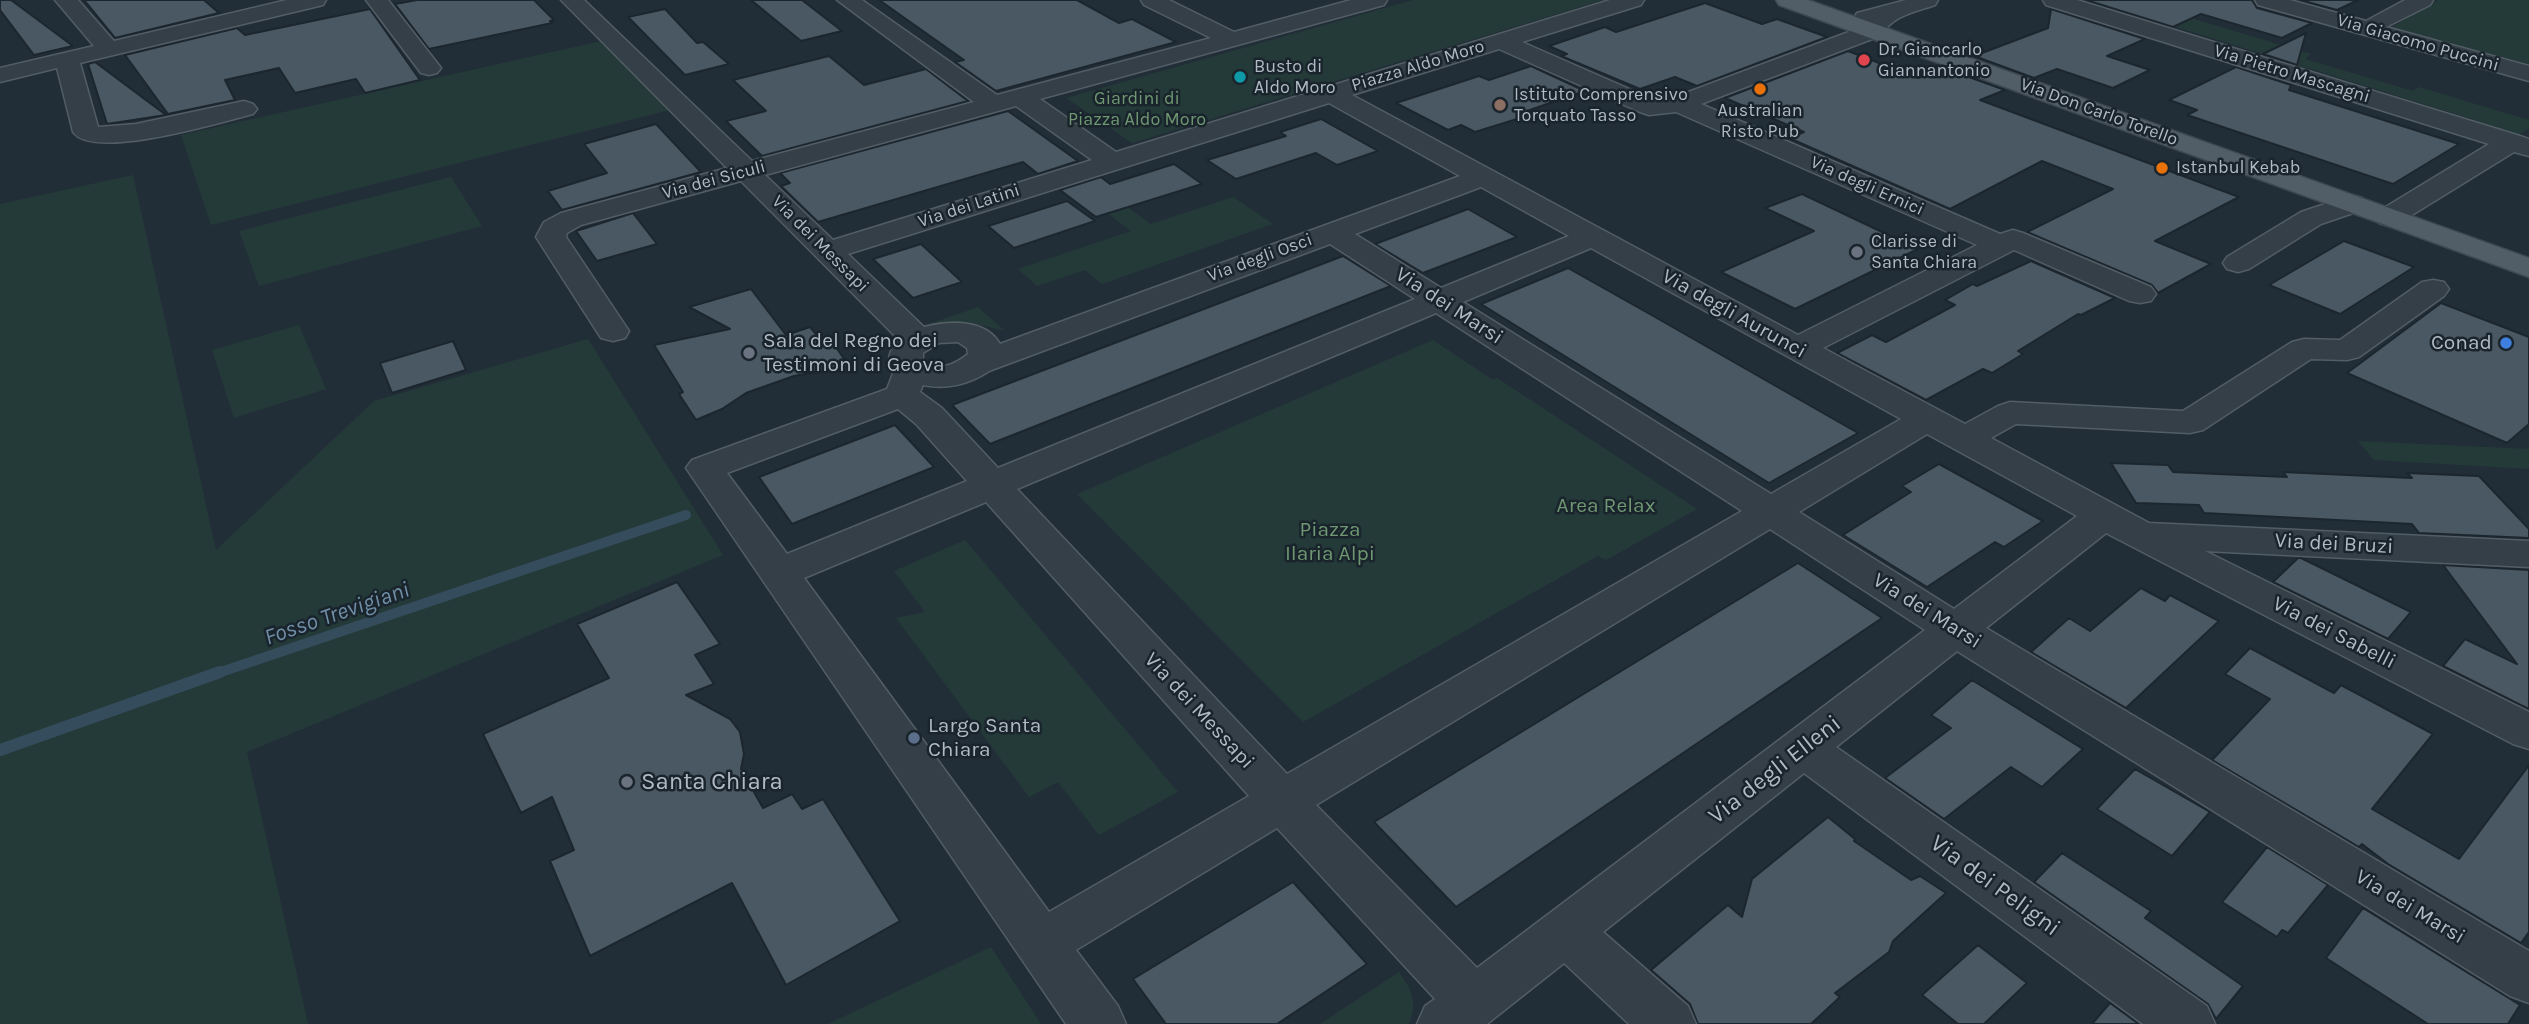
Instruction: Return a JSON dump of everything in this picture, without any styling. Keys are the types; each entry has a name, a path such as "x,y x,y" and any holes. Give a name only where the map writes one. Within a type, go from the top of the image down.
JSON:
{"main road":[{"name":"Via Don Carlo Torello","path":"1787,0 1832,16 1881,22 2352,204 2529,268"}],"street":[{"path":"66,0 109,49"},
{"path":"0,75 109,49 248,7 315,0"},
{"path":"377,0 429,68"},
{"name":"Via dei Messapi","path":"572,0 827,251 921,380 992,484 1282,801 1460,1013"},
{"path":"848,0 992,103 1376,0"},
{"path":"1152,0 1231,39"},
{"name":"Piazza Aldo Moro","path":"1111,161 1633,0"},
{"path":"1679,104 1881,22 1927,0"},
{"name":"Via Pietro Mascagni","path":"2054,0 2523,145"},
{"name":"Via Giacomo Puccini","path":"2266,0 2529,74"},
{"path":"2376,23 2422,0"},
{"name":"Via degli Ernici","path":"1500,41 1649,107 1679,104 2001,244 2013,239 2140,294"},
{"path":"67,59 86,132 92,136 112,137 244,108"},
{"name":"Via degli Aurunci","path":"1329,93 2122,525"},
{"path":"1019,96 1111,161"},
{"name":"Via dei Siculi","path":"613,331 551,237 554,228 571,219 992,103"},
{"path":"2389,217 2523,145"},
{"name":"Via dei Latini","path":"827,251 1111,161"},
{"name":"Via degli Osci","path":"921,380 964,372 981,353 1038,339 1482,177"},
{"path":"2238,263 2311,219 2352,204"},
{"name":"Via dei Marsi","path":"1332,232 1955,631 2529,979"},
{"path":"778,573 1592,237"},
{"path":"1798,348 2001,244"},
{"path":"1964,439 2010,413 2190,422 2304,349 2347,350 2433,289"},
{"path":"981,353 976,338 955,332 929,335 921,380 705,468 1098,1024"},
{"path":"1042,943 1927,419"},
{"name":"Via dei Bruzi","path":"2122,525 2529,554"},
{"name":"Via degli Elleni","path":"1460,1013 1955,631 2122,525"},
{"name":"Via dei Sabelli","path":"2122,525 2529,732"},
{"name":"Via dei Peligni","path":"1803,748 2187,1024"},
{"path":"1565,931 1668,1024"}],"green space":[{"name":"Giardini di Piazza Aldo Moro","path":"1413,0 1603,0 1132,143 1066,98"},
{"path":"2089,0 2134,1 2311,54 2305,59 2413,91 2419,87 2529,120 2529,128 2515,137 2477,127 2475,120"},
{"path":"2438,0 2529,0 2529,68 2389,29"},
{"path":"610,39 678,108 211,225 181,135"},
{"path":"133,175 216,550 374,401 588,339 723,555 247,752 308,1024 0,1024 0,204"},
{"path":"451,177 482,226 259,286 239,231"},
{"path":"1093,182 1151,224 1233,197 1273,224 1102,284 1085,270 1037,286 1018,269 1131,231 1074,188"},
{"path":"978,307 1005,331 968,322 932,323"},
{"path":"299,325 326,389 234,418 212,350"},
{"name":"Piazza Ilaria Alpi","path":"1433,340 1493,380 1497,378 1697,509 1606,560 1598,556 1303,722 1077,494"},
{"path":"2358,441 2529,449 2529,469 2374,460"},
{"path":"965,540 1178,792 1099,835 1058,782 1029,797 896,618 925,612 894,571"},
{"path":"991,947 1041,1024 828,1024"},
{"path":"1399,972 1412,997 1413,1010 1409,1024 1320,1024"}],"building":[{"path":"0,0 11,0 73,46 34,55 0,10"},
{"path":"84,0 204,0 219,13 115,38"},
{"path":"417,0 534,0 554,20 550,21 552,23 429,49 395,4"},
{"path":"751,0 802,0 842,31 801,41"},
{"path":"879,0 1077,0 1119,23 1132,19 1176,42 996,91 955,62 964,60"},
{"path":"2086,0 2252,0 2257,8 2312,23 2282,38 2201,14 2173,27"},
{"path":"2300,0 2358,0 2337,10"},
{"path":"1705,3 1762,24 1777,19 1827,37 1697,86 1675,77 1640,89 1561,56 1567,54 1549,46 1605,27 1616,32"},
{"path":"370,9 420,80 365,93 356,79 295,93 279,68 225,80 235,100 168,114 125,55 237,28 245,35"},
{"path":"665,9 697,43 703,42 729,64 685,75 628,17"},
{"path":"2051,9 2145,39 2107,56 2150,70 2113,88 2057,69 2034,78 1974,56 2048,28"},
{"path":"2306,33 2297,65 2263,54"},
{"path":"1848,51 1918,78 1944,68 2005,90 1980,100 2239,197 2155,241 2211,264 2158,293 2152,285 2027,232 2113,189 2042,161 1950,209 1789,138 1804,132 1725,98"},
{"path":"829,56 864,85 926,69 968,101 762,156 726,121 766,111 733,80"},
{"path":"95,62 166,115 107,124 88,64"},
{"path":"1531,66 1585,91 1524,112 1530,115 1475,132 1461,125 1448,130 1396,103 1479,76 1489,80"},
{"path":"2236,67 2291,85 2289,90 2459,144 2393,184 2187,115 2197,110 2169,100"},
{"path":"1008,111 1078,161 1038,174 1023,162 818,222 781,186 790,183 780,173"},
{"path":"1321,119 1378,151 1337,165 1316,153 1236,179 1207,160 1286,136 1280,132"},
{"path":"656,124 701,172 562,210 548,191 607,173 584,144"},
{"path":"1174,164 1202,184 1096,217 1060,190 1101,177 1110,184"},
{"name":"Clarisse di Santa Chiara","path":"1802,194 1918,249 1795,309 1721,272 1814,231 1765,208"},
{"path":"1067,201 1095,221 1014,248 988,226"},
{"path":"1468,209 1517,237 1423,273 1375,244"},
{"path":"633,213 657,244 597,261 576,231"},
{"path":"2344,241 2414,267 2340,314 2269,285"},
{"path":"921,244 962,282 913,298 873,259"},
{"path":"1343,256 1391,286 990,444 952,405"},
{"path":"2031,261 2115,298 2081,315 2078,314 2018,351 2023,354 1992,373 1983,369 1926,400 1837,353 1872,335 1886,342 1955,305 1945,300 1973,284 1977,286"},
{"path":"1568,268 1858,433 1769,483 1481,304"},
{"name":"Sala del Regno dei Testimoni di Geova","path":"751,289 786,335 810,327 821,340 829,337 849,366 794,376 746,393 722,409 696,420 679,394 683,392 654,345 730,329 689,307"},
{"path":"2441,303 2529,337 2529,424 2507,443 2347,373"},
{"path":"453,341 466,370 392,393 380,363"},
{"path":"895,425 934,467 792,524 759,477"},
{"path":"2111,463 2168,465 2173,472 2287,477 2283,472 2412,478 2407,473 2479,476 2529,529 2529,538 2419,533 2412,524 2204,513 2199,505 2136,503"},
{"path":"1939,464 2043,521 2004,547 1995,542 1927,587 1843,535 1911,492 1902,486"},
{"path":"2298,558 2411,612 2388,639 2273,582"},
{"path":"1798,563 1882,618 1456,907 1374,822"},
{"path":"2443,565 2529,570 2529,709 2443,666 2465,639 2517,664"},
{"name":"Santa Chiara","path":"677,582 720,644 695,655 714,684 686,695 730,719 740,732 744,754 741,769 763,808 792,794 802,809 823,799 900,921 786,985 732,883 590,956 550,861 574,850 552,797 521,813 483,734 609,678 577,624"},
{"path":"2141,588 2165,601 2170,595 2219,621 2126,708 2031,652 2069,618 2090,631"},
{"path":"2250,648 2334,693 2341,685 2433,734 2372,809 2459,859 2529,765 2529,932 2521,943 2388,864 2362,844 2359,847 2212,760 2270,699 2225,674"},
{"path":"1972,680 2083,749 2042,787 2011,767 1944,819 1885,778 1951,728 1931,715"},
{"path":"2135,769 2210,812 2172,856 2097,809"},
{"path":"1828,817 1855,839 1854,841 1911,880 1920,876 1946,893 1893,941 1889,952 1835,993 1840,997 1811,1024 1698,1024 1690,1004 1651,970 1728,905 1742,917 1752,879"},
{"path":"2267,847 2328,885 2288,933 2282,930 2277,937 2222,902"},
{"path":"2062,853 2151,911 2145,918 2243,986 2216,1019 2208,1004 2034,882"},
{"path":"1293,882 1367,964 1277,1024 1166,1024 1133,979"},
{"path":"2363,908 2520,1005 2508,1024 2428,1024 2326,958"},
{"path":"1978,945 2027,983 1984,1024 1958,1024 1922,995"},
{"path":"2110,1003 2139,1024 2092,1024"}],"waterway":[{"name":"Fosso Trevigiani","path":"215,674 686,515"},
{"name":"Fosso Trevigiani","path":"0,750 220,672"}],"place":[{"name":"Dr. Giancarlo Giannantonio","path":"1864,60"},
{"name":"Busto di Aldo Moro","path":"1240,77"},
{"name":"Australian Risto Pub","path":"1760,89"},
{"name":"Istituto Comprensivo Torquato Tasso","path":"1500,105"},
{"name":"Istanbul Kebab","path":"2162,168"},
{"name":"Clarisse di Santa Chiara","path":"1857,252"},
{"name":"Conad","path":"2506,343"},
{"name":"Sala del Regno dei Testimoni di Geova","path":"749,353"},
{"name":"Largo Santa Chiara","path":"914,738"},
{"name":"Santa Chiara","path":"627,782"}],"park label":[{"name":"Area Relax","path":"1606,506"}]}
